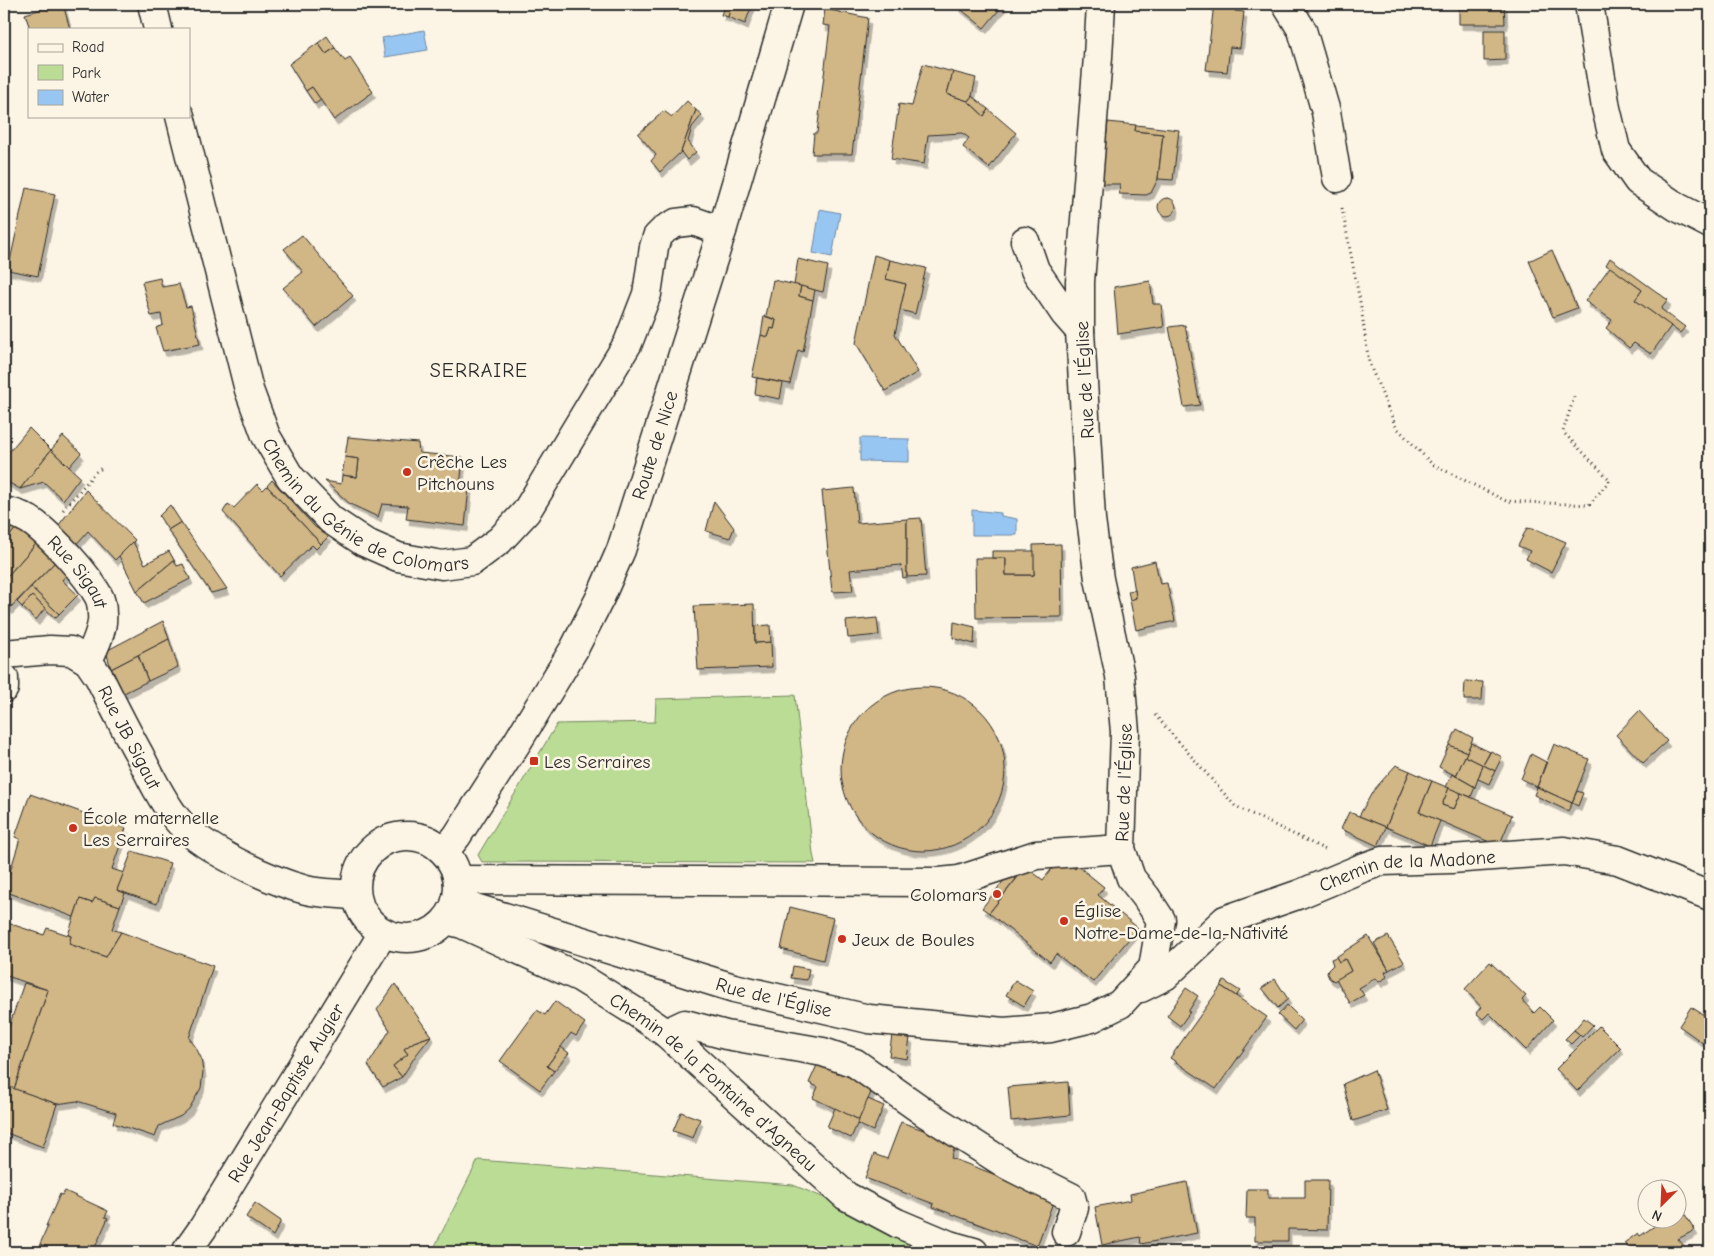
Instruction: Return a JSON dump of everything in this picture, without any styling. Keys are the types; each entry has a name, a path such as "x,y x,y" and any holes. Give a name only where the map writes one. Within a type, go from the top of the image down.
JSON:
{"street":[{"path":"152,4 158,28"},
{"name":"Route de Nice","path":"444,852 457,836 574,649 600,598 621,550 722,231 789,4"},
{"name":"Rue de l'Église","path":"454,901 734,988 869,1019 1004,1032 1051,1028 1092,1018 1120,1004 1153,968 1161,920 1131,878 1121,850 1125,732 1120,676 1099,579 1091,520 1080,331 1080,282 1101,4"},
{"path":"1286,4 1302,30 1326,112 1337,178"},
{"path":"1589,4 1606,108 1616,150 1638,181 1678,207 1710,224"},
{"name":"Chemin du Génie de Colomars","path":"181,118 249,390 266,436 290,476 331,520 364,542 398,557 442,565 472,561 500,540 526,512 628,343 647,294 657,236 676,223 693,221 722,231"},
{"path":"1025,241 1035,270 1065,314 1080,331"},
{"name":"Rue Sigaut","path":"4,510 34,523 44,532 88,580 100,597 103,616 96,642 88,661"},
{"path":"4,654 50,650 71,651 88,661"},
{"name":"Rue JB Sigaut","path":"88,661 99,677 160,796 176,819 189,831 245,866 279,880 307,890 355,896"},
{"path":"4,678 4,688"},
{"path":"414,837 433,843 444,852 455,870 454,901 436,929 424,936 396,938 383,933 372,925 364,915 355,896 356,876 369,852 393,838 414,837"},
{"path":"454,901 940,882 959,880 1036,855 1121,850"},
{"name":"Chemin de la Madone","path":"1129,994 1165,976 1225,920 1300,894 1382,861 1452,859 1564,851 1618,860 1710,896"},
{"name":"Chemin de la Fontaine d'Agneau","path":"454,901 462,924 581,978 634,1011 666,1034 846,1196 897,1223 949,1245 974,1252"},
{"name":"Rue Jean-Baptiste Augier","path":"186,1252 383,933"},
{"path":"666,1034 685,1024 726,1035 823,1052 855,1063 927,1114 1007,1165 1071,1197 1074,1208 1066,1232"}],"path":[{"path":"1337,178 1361,307 1369,363 1396,427 1432,464 1506,501 1589,505 1610,480 1563,432 1574,397"},
{"path":"44,532 96,472 102,468"},
{"path":"1120,676 1235,806 1362,868"}],"green space":[{"path":"795,695 815,863 482,862 478,855 557,724 655,722 656,699"},
{"path":"478,1160 793,1185 957,1252 432,1252"}],"water":[{"path":"424,30 428,50 385,57 382,38"},
{"path":"820,209 840,213 832,257 813,253"},
{"path":"860,438 909,439 909,462 860,461"},
{"path":"972,510 1001,513 1001,516 1017,519 1017,535 972,535"}],"building":[{"path":"63,4 70,28 30,28 25,14"},
{"path":"725,4 732,4 728,17 721,15"},
{"path":"732,4 752,5 745,24 728,17"},
{"path":"959,4 1004,4 984,28 957,6"},
{"path":"1214,4 1235,4 1235,11 1244,12 1240,48 1230,47 1227,72 1206,70"},
{"path":"1459,4 1504,4 1505,24 1459,24"},
{"path":"825,9 868,18 852,154 812,154 814,133 817,133 830,26 823,25"},
{"path":"1484,30 1505,30 1505,60 1484,61"},
{"path":"327,36 335,48 326,54 318,43"},
{"path":"318,43 326,54 335,48 345,61 350,58 373,92 334,120 312,87 306,91 289,64"},
{"path":"923,64 953,72 947,94 968,101 984,116 988,109 1016,133 989,168 963,147 969,138 962,133 928,135 924,164 891,159 899,104 912,106"},
{"path":"953,72 976,78 972,96 968,101 947,94"},
{"path":"312,87 321,100 315,104 306,91"},
{"path":"972,96 988,109 984,116 968,101"},
{"path":"687,101 696,110 681,152 660,172 651,161 656,155 638,134 664,111 672,117"},
{"path":"696,110 702,115 692,127 688,141 696,152 687,160 681,152"},
{"path":"1108,122 1136,125 1135,131 1163,134 1158,179 1151,193 1146,195 1119,194 1120,184 1101,184"},
{"path":"1136,125 1179,130 1173,180 1158,179 1163,134 1135,131"},
{"path":"26,188 55,194 38,276 8,270"},
{"path":"1163,198 1171,198 1176,203 1174,214 1163,216 1158,211 1158,203"},
{"path":"302,235 353,296 316,327 283,288 303,272 284,249"},
{"path":"1552,250 1577,308 1553,317 1529,261"},
{"path":"874,255 890,260 886,279 906,284 895,334 918,372 885,391 856,343"},
{"path":"1610,258 1668,300 1661,309 1685,327 1680,333 1635,300 1642,290 1606,265"},
{"path":"798,259 828,266 823,292 794,285"},
{"path":"890,260 926,268 915,314 900,310 906,284 886,279"},
{"path":"1610,267 1642,290 1635,300 1671,326 1651,354 1634,343 1629,348 1606,328 1612,320 1585,301"},
{"path":"160,278 162,287 179,284 186,307 191,306 200,344 163,351 156,328 163,325 161,314 151,316 142,282"},
{"path":"773,280 801,286 799,296 813,300 803,352 798,350 790,384 752,377 761,335 768,337 771,328 774,329 776,320 766,316"},
{"path":"1150,281 1153,304 1161,304 1164,327 1118,334 1114,287"},
{"path":"801,286 815,290 813,300 799,296"},
{"path":"764,316 776,320 774,329 771,328 768,337 761,335"},
{"path":"1185,325 1200,405 1184,407 1169,327"},
{"path":"757,378 783,383 780,399 755,394"},
{"path":"29,428 51,450 20,489 4,480 4,458"},
{"path":"63,436 81,453 69,467 51,450"},
{"path":"348,437 418,443 419,453 463,457 460,487 469,488 465,526 406,519 408,506 382,504 378,517 350,504 325,481 341,484 342,475 357,477 359,459 345,457"},
{"path":"51,450 80,477 63,500 44,482 20,489"},
{"path":"345,457 359,459 357,477 342,475"},
{"path":"272,480 315,527 329,536 321,544 267,486"},
{"path":"257,484 263,490 267,486 321,544 316,549 312,545 280,576 223,512 228,504 234,508"},
{"path":"854,488 857,523 907,519 907,577 903,578 901,565 850,570 853,591 832,592 822,491"},
{"path":"86,490 135,540 115,560 88,531 74,547 58,526"},
{"path":"714,501 734,528 730,538 706,531"},
{"path":"170,505 181,522 168,530 159,516"},
{"path":"4,517 17,527 4,543"},
{"path":"921,518 926,576 907,577 907,519"},
{"path":"181,522 227,589 211,593 168,530"},
{"path":"17,527 36,544 4,580 4,543"},
{"path":"1527,528 1538,530 1566,542 1551,572 1526,559 1530,551 1518,546"},
{"path":"133,542 145,564 169,551 174,560 137,591 119,556"},
{"path":"36,544 56,561 9,609 4,599 4,580"},
{"path":"1061,544 1062,617 976,618 975,558 1006,558 1006,575 1034,575 1033,545"},
{"path":"992,551 1034,551 1034,575 1006,575 1006,558 992,558"},
{"path":"174,560 177,566 183,564 190,579 144,603 137,591"},
{"path":"56,561 69,572 62,580 78,595 59,614 31,587"},
{"path":"1155,561 1160,584 1167,583 1175,621 1136,630 1130,600 1136,598 1131,567"},
{"path":"31,587 59,614 55,618 32,596 22,607 17,602"},
{"path":"1135,590 1136,598 1130,600 1128,591"},
{"path":"32,596 45,608 36,620 22,607"},
{"path":"754,604 755,643 771,642 772,667 698,670 694,606"},
{"path":"877,618 879,635 848,638 846,621"},
{"path":"163,621 169,639 111,669 106,651"},
{"path":"954,622 975,627 974,644 953,638"},
{"path":"770,625 771,642 755,643 755,626"},
{"path":"169,639 178,667 148,681 138,655"},
{"path":"138,655 148,681 118,696 111,669"},
{"path":"1465,681 1483,682 1482,700 1464,700"},
{"path":"931,687 947,690 962,696 987,717 996,730 1002,745 1005,769 1004,785 996,808 975,833 962,842 947,848 915,851 899,848 877,838 854,815 842,785 841,761 844,745 854,723 877,700 907,688"},
{"path":"1639,711 1667,741 1643,763 1616,735"},
{"path":"1457,729 1473,738 1467,752 1449,745"},
{"path":"1471,743 1490,752 1483,765 1465,756"},
{"path":"1554,744 1589,759 1572,803 1537,787"},
{"path":"1449,745 1467,752 1456,776 1439,767"},
{"path":"1491,751 1502,757 1495,771 1483,765"},
{"path":"1531,754 1546,762 1537,787 1521,779"},
{"path":"1465,756 1483,765 1475,787 1456,776"},
{"path":"1396,765 1410,771 1386,827 1359,816 1373,791"},
{"path":"1483,765 1495,771 1489,784 1478,779"},
{"path":"1410,771 1432,781 1419,812 1440,821 1430,846 1386,827"},
{"path":"1452,774 1475,787 1471,797 1446,787"},
{"path":"1432,781 1449,788 1442,805 1454,809 1461,793 1512,815 1499,846 1419,812"},
{"path":"1537,787 1572,803 1568,811 1534,795"},
{"path":"1449,788 1461,793 1454,809 1442,805"},
{"path":"1577,791 1583,793 1578,806 1572,803"},
{"path":"30,794 126,828 112,869 124,873 117,890 125,893 120,906 95,898 92,903 80,899 74,917 4,891 20,839 15,837"},
{"path":"1349,812 1386,827 1378,846 1341,829"},
{"path":"132,851 170,863 157,904 117,890"},
{"name":"Église Notre-Dame-de-la-Nativité","path":"1061,857 1075,869 1078,866 1104,887 1098,895 1138,928 1093,982 1056,954 1050,962 989,913 1026,867 1043,880"},
{"path":"1009,874 1016,879 989,913 982,908"},
{"path":"95,898 120,906 112,929 121,932 106,957 69,944 71,936 68,935 80,899 92,903"},
{"path":"790,907 833,918 823,960 781,949"},
{"path":"5,922 44,935 47,928 71,936 69,944 106,957 121,932 213,966 189,1038 201,1058 203,1072 201,1088 189,1109 181,1116 159,1126 155,1137 113,1123 116,1113 77,1101 57,1104 14,1089 48,990 4,975"},
{"path":"1368,936 1389,970 1385,972 1387,977 1379,982 1376,978 1359,988 1364,995 1350,1003 1336,979 1351,971 1345,959 1339,962 1336,957"},
{"path":"1388,936 1404,962 1389,970 1374,943"},
{"path":"1336,957 1339,962 1345,959 1351,971 1334,981 1329,978 1327,973 1333,965 1331,959"},
{"path":"1490,962 1526,996 1522,1000 1534,1013 1540,1007 1553,1020 1526,1050 1489,1013 1483,1019 1476,1013 1481,1007 1465,989"},
{"path":"793,966 809,969 807,980 791,978"},
{"path":"1275,979 1288,999 1278,1008 1262,988"},
{"path":"1015,980 1033,991 1024,1006 1006,995"},
{"path":"1224,981 1240,991 1236,996 1221,986"},
{"path":"24,983 48,990 14,1089 4,1085 4,1041"},
{"path":"395,984 431,1036 414,1042 404,1049 408,1054 393,1066 402,1077 383,1087 368,1065 390,1030 377,1010"},
{"path":"1221,986 1267,1017 1216,1089 1170,1058"},
{"path":"1186,988 1198,996 1180,1026 1167,1016"},
{"path":"555,1001 585,1023 576,1036 571,1033 547,1066 554,1071 540,1090 500,1061 537,1010 545,1015"},
{"path":"1287,1005 1302,1020 1294,1030 1278,1015"},
{"path":"1691,1007 1704,1015 1708,1009 1710,1010 1710,1048 1679,1026"},
{"path":"1584,1018 1593,1025 1582,1037 1574,1030"},
{"path":"1599,1026 1621,1048 1577,1091 1556,1069"},
{"path":"1574,1030 1580,1035 1571,1044 1565,1039"},
{"path":"892,1035 910,1038 907,1059 889,1056"},
{"path":"431,1036 402,1077 393,1066 408,1054 404,1049 414,1042"},
{"path":"561,1047 569,1053 554,1071 547,1066"},
{"path":"818,1063 873,1088 859,1120 813,1098 818,1087 809,1083"},
{"path":"1374,1070 1387,1110 1353,1121 1343,1084"},
{"path":"1068,1082 1070,1115 1011,1121 1008,1087"},
{"path":"4,1085 57,1104 43,1147 4,1132"},
{"path":"868,1099 884,1106 873,1131 857,1124"},
{"path":"835,1108 859,1120 851,1138 827,1127"},
{"path":"681,1112 700,1119 693,1138 673,1131"},
{"path":"901,1122 957,1142 951,1158 1055,1197 1037,1246 933,1207 934,1204 865,1178 874,1154 887,1159"},
{"path":"1305,1180 1328,1180 1327,1230 1288,1229 1288,1241 1255,1241 1255,1218 1246,1218 1247,1189 1268,1189 1268,1198 1305,1198"},
{"path":"1187,1182 1197,1233 1141,1244 1140,1237 1102,1245 1095,1207 1131,1200 1130,1194"},
{"path":"65,1191 108,1211 105,1217 108,1218 93,1252 59,1252 40,1244 60,1194 62,1195"},
{"path":"255,1203 281,1221 273,1236 246,1217"},
{"path":"1686,1216 1695,1230 1678,1239 1685,1247 1677,1252 1632,1252 1624,1243 1638,1233 1640,1236 1652,1228 1686,1228"}],"place":[{"name":"Crêche Les Pitchouns","path":"407,472"},
{"name":"Les Serraires","path":"534,761"},
{"name":"École maternelle Les Serraires","path":"73,828"},
{"name":"Colomars","path":"997,894"},
{"name":"Église Notre-Dame-de-la-Nativité","path":"1064,921"},
{"name":"Jeux de Boules","path":"842,939"}],"district":[{"name":"SERRAIRE","path":"479,370"}]}
